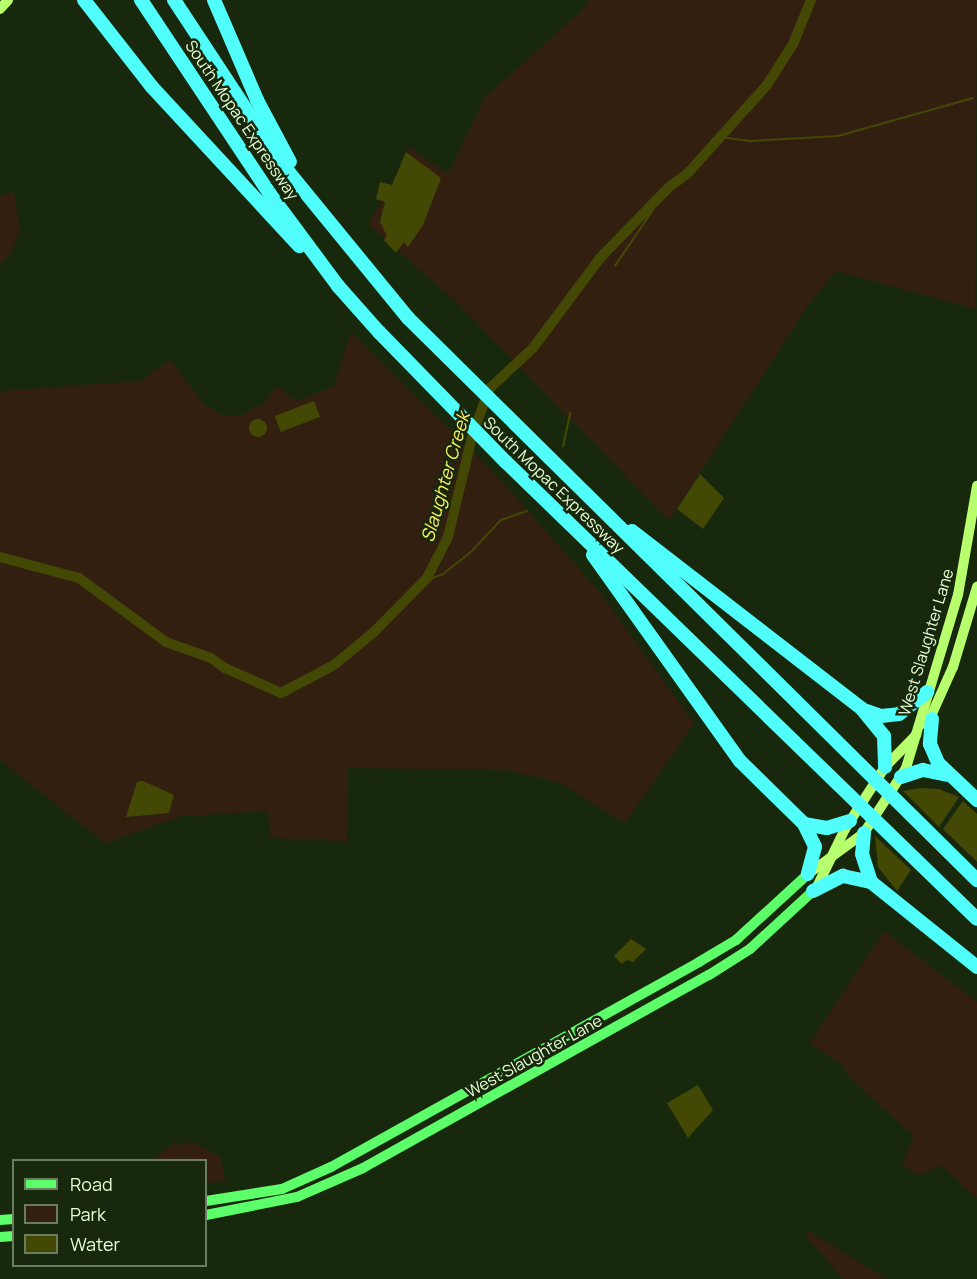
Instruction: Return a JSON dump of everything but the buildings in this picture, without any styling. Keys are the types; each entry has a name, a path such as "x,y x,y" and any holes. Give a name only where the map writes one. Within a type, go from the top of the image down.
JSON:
{"highway":[{"path":"84,0 152,87 338,286"},
{"name":"South Mopac Expressway","path":"141,0 263,184 338,286 506,462 977,919"},
{"name":"South Mopac Expressway","path":"174,0 282,164 384,291 469,382 592,500 977,880"},
{"path":"214,0 257,100 313,203"},
{"path":"592,500 862,709 884,736 885,767"},
{"path":"564,518 740,761 804,824 815,847 808,874"},
{"path":"862,709 881,716 898,715 927,692"},
{"path":"932,718 930,747 948,775 977,800"},
{"path":"901,777 923,770 948,775"},
{"path":"804,824 827,828 850,821"},
{"path":"864,833 862,854 872,882"},
{"path":"813,891 843,876 872,882 977,967"}],"main road":[{"path":"0,9 8,0"},
{"name":"West Slaughter Lane","path":"207,1201 267,1192 298,1183 446,1103 734,940 808,874 864,833 901,777 927,692 939,663 971,536 977,486"},
{"path":"971,536 964,587 976,592"},
{"name":"West Slaughter Lane","path":"207,1215 297,1197 363,1167 742,955 813,891 850,821 885,767 932,718 959,649 976,592"},
{"path":"958,594 966,604 959,649"},
{"path":"742,955 746,937 778,910 789,893"},
{"path":"683,990 690,981 732,954 734,940"},
{"path":"446,1103 454,1118"}],"green space":[{"path":"589,0 977,0 975,309 836,271 809,304 669,520 453,299 368,224 392,185 408,147 448,174 485,97 580,12"},
{"path":"14,192 20,230 12,251 0,265 0,195"},
{"path":"351,332 501,480 602,595 694,723 625,823 560,783 508,770 348,768 347,841 270,838 268,811 182,816 105,843 0,760 0,391 140,381 170,360 205,405 222,415 242,415 263,403 277,386 297,401 334,386"},
{"path":"884,931 977,1002 977,1199 941,1165 918,1175 902,1164 914,1136 852,1080 842,1065 810,1043"},
{"path":"192,1142 221,1157 225,1181 207,1183 207,1159 155,1159 170,1145"},
{"path":"809,1231 886,1279 843,1279 806,1236"}],"water":[{"path":"406,152 441,178 423,225 408,247 404,242 396,253 384,240 387,236 380,222 385,202 376,199 380,182 392,185"},
{"path":"314,401 320,417 281,432 275,416"},
{"path":"258,419 264,422 267,428 264,434 258,437 252,434 249,428 252,422"},
{"path":"700,474 724,498 703,529 677,509"},
{"path":"143,781 174,795 169,813 126,817 137,782"},
{"path":"920,788 939,789 959,797 939,827 903,791"},
{"path":"963,801 977,814 977,862 943,829"},
{"path":"875,836 911,870 897,891 878,867"},
{"path":"631,939 646,949 633,962 627,960 622,964 614,956"},
{"path":"698,1085 713,1110 688,1138 667,1103"}],"waterway":[{"name":"Slaughter Creek","path":"0,557 79,578 166,642 211,658 225,668 281,693 334,665 374,632 427,578 448,537 472,437 489,389 533,348 600,258 668,188 688,173 767,85 793,44 811,0"},
{"path":"721,137 751,141 838,136 973,98"},
{"path":"615,266 653,210 651,205"},
{"path":"563,447 570,413"},
{"path":"424,581 443,574 469,554 501,520 527,511"}]}
